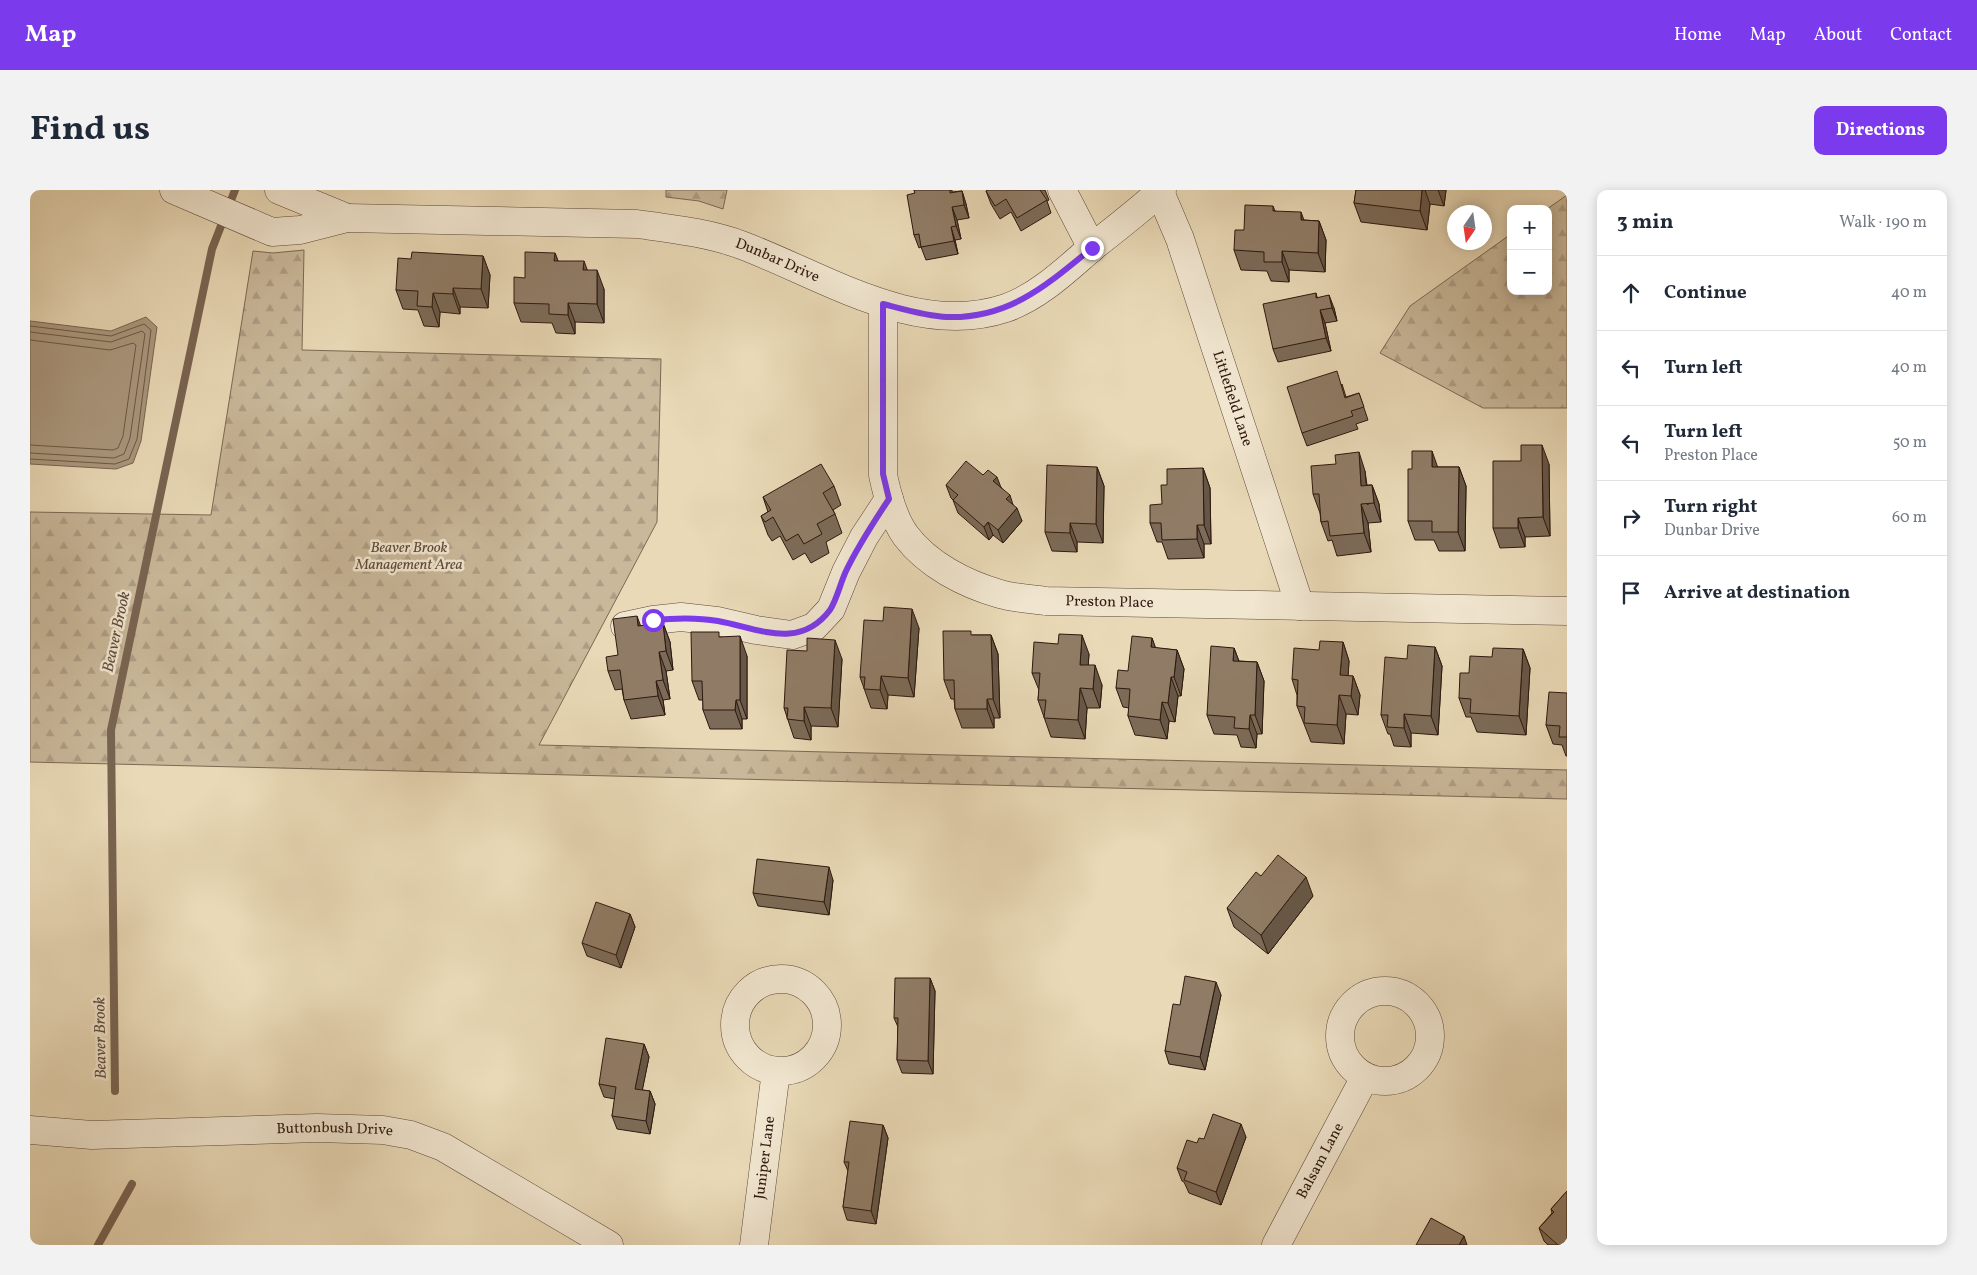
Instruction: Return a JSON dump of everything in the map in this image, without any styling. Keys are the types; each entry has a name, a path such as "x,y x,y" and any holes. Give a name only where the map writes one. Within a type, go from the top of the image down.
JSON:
{"street":[{"path":"1062,190 1092,248"},
{"name":"Dunbar Drive","path":"179,193 272,232 300,230 347,218 637,224 675,229 742,246 883,304 947,317 1006,308 1028,297 1053,280 1161,191"},
{"name":"Littlefield Lane","path":"1161,191 1180,239 1300,606"},
{"name":"Dunbar Drive","path":"284,192 347,218"},
{"name":"Preston Place","path":"883,304 883,474 889,499 905,535 930,560 967,583 1002,595 1046,602 1567,611"},
{"path":"625,626 681,617 717,621 756,630 792,635 814,627 831,609 846,572 864,536 889,499"},
{"name":"Juniper Lane","path":"754,1245 776,1071"},
{"name":"Balsam Lane","path":"1276,1245 1365,1077"},
{"name":"Buttonbush Drive","path":"30,1130 92,1135 317,1128 383,1130 411,1136 443,1147 609,1245"}],"green space":[{"path":"666,190 727,190 723,209 699,201 666,197"},
{"path":"1567,195 1567,408 1483,408 1380,353 1410,306 1489,250 1492,250 1492,248 1507,237 1507,295 1552,295 1552,206"},
{"name":"Beaver Brook Management Area","path":"304,250 302,350 661,359 657,522 539,745 1567,770 1567,799 30,762 30,512 211,515 253,251 273,253"}],"water":[{"path":"146,317 157,327 141,441 133,463 116,469 30,464 30,321 111,331"}],"building":[{"path":"914,190 950,190 950,193 962,191 964,205 952,207 956,226 951,227 954,241 921,247 919,234 914,235 907,195 915,193"},
{"path":"1040,190 1047,200 1017,218 1006,199 995,206 986,191"},
{"path":"1356,190 1422,190 1420,211 1354,203"},
{"path":"1245,205 1273,206 1273,211 1301,212 1301,220 1319,221 1318,253 1282,251 1282,262 1264,262 1264,252 1234,250 1235,230 1244,230"},
{"path":"412,252 483,256 481,289 453,288 453,294 433,293 432,307 417,306 418,291 396,290 398,258 411,259"},
{"path":"525,252 555,253 554,261 584,261 583,270 597,270 597,304 568,303 568,315 549,314 549,304 514,303 514,277 525,278"},
{"path":"1316,293 1316,298 1329,295 1332,308 1320,310 1326,338 1273,349 1263,304"},
{"path":"1337,371 1345,398 1359,393 1364,407 1351,411 1353,416 1302,433 1287,387"},
{"path":"1521,445 1542,445 1543,517 1518,518 1518,528 1493,528 1493,461 1521,461"},
{"path":"1412,451 1432,451 1432,467 1459,467 1458,532 1432,532 1432,521 1408,521 1408,469 1412,469"},
{"path":"1359,452 1361,486 1372,485 1374,503 1361,504 1364,533 1330,536 1328,521 1321,522 1319,494 1313,494 1311,466 1336,464 1335,455"},
{"path":"966,461 983,475 988,470 997,477 993,481 1010,495 1006,499 1017,508 998,530 988,522 984,527 953,500 958,495 946,485"},
{"path":"821,464 834,486 823,493 835,514 817,524 822,534 804,544 798,534 786,541 773,517 765,522 761,516 771,510 763,497"},
{"path":"1047,465 1097,467 1096,524 1070,523 1070,533 1045,532"},
{"path":"1203,468 1204,525 1197,525 1197,539 1162,540 1161,523 1150,523 1150,505 1162,504 1161,485 1167,485 1167,469"},
{"path":"884,607 912,609 908,678 881,676 880,690 864,689 865,677 860,677 864,620 883,621"},
{"path":"637,616 638,626 663,623 666,651 659,652 663,680 656,681 658,696 624,700 620,670 608,671 606,657 618,655 613,619"},
{"path":"943,631 971,631 971,635 991,635 993,699 987,699 987,709 955,709 954,680 944,680"},
{"path":"691,632 719,632 719,637 740,636 740,700 736,700 735,710 703,710 702,681 692,681"},
{"path":"1059,634 1082,635 1080,665 1095,665 1093,689 1080,688 1078,720 1044,718 1046,700 1038,700 1040,673 1032,673 1034,642 1058,644"},
{"path":"1132,636 1152,638 1151,647 1177,650 1174,677 1171,677 1168,703 1162,702 1160,720 1128,716 1130,689 1116,688 1118,670 1128,671"},
{"path":"807,638 835,640 831,708 804,707 804,721 787,719 788,708 784,708 787,650 807,651"},
{"path":"1320,641 1343,642 1340,675 1353,676 1351,696 1339,695 1337,725 1304,723 1305,707 1297,706 1298,680 1292,679 1294,648 1319,650"},
{"path":"1408,645 1435,647 1431,716 1404,714 1404,728 1387,727 1388,715 1381,715 1385,657 1407,659"},
{"path":"1211,646 1234,648 1233,661 1257,662 1255,715 1250,715 1249,729 1234,728 1235,717 1207,715"},
{"path":"1493,648 1523,649 1519,716 1470,713 1471,699 1459,698 1460,673 1469,673 1470,656 1492,657"},
{"path":"1549,692 1567,693 1567,737 1559,737 1560,726 1546,725"},
{"path":"1278,855 1306,877 1261,935 1227,908 1256,872 1261,876"},
{"path":"757,859 829,867 824,902 753,893"},
{"path":"596,902 630,914 616,955 582,943"},
{"path":"1185,976 1216,982 1200,1057 1165,1051 1173,1004 1180,1005"},
{"path":"895,978 930,978 928,1061 897,1060 898,1018 894,1018"},
{"path":"606,1038 644,1044 635,1089 650,1091 646,1121 612,1116 616,1087 599,1084"},
{"path":"1213,1114 1241,1124 1216,1192 1184,1180 1187,1172 1177,1168 1187,1140 1197,1143 1199,1138 1204,1139"},
{"path":"850,1121 883,1125 871,1211 843,1207 849,1162 844,1162"},
{"path":"1567,1191 1567,1243 1565,1245 1558,1245 1539,1228 1554,1212 1551,1209"},
{"path":"1431,1218 1464,1236 1459,1245 1416,1245"}],"waterway":[{"name":"Beaver Brook","path":"115,1091 111,730 212,249 235,190"},
{"name":"Beaver Brook","path":"98,1245 132,1184"}],"route":[{"path":"653,620 681,617 717,621 756,630 792,635 814,627 831,609 846,572 864,536 889,499 883,474 883,304 914,312 947,317 1006,308 1028,297 1053,280 1092,248"}]}
